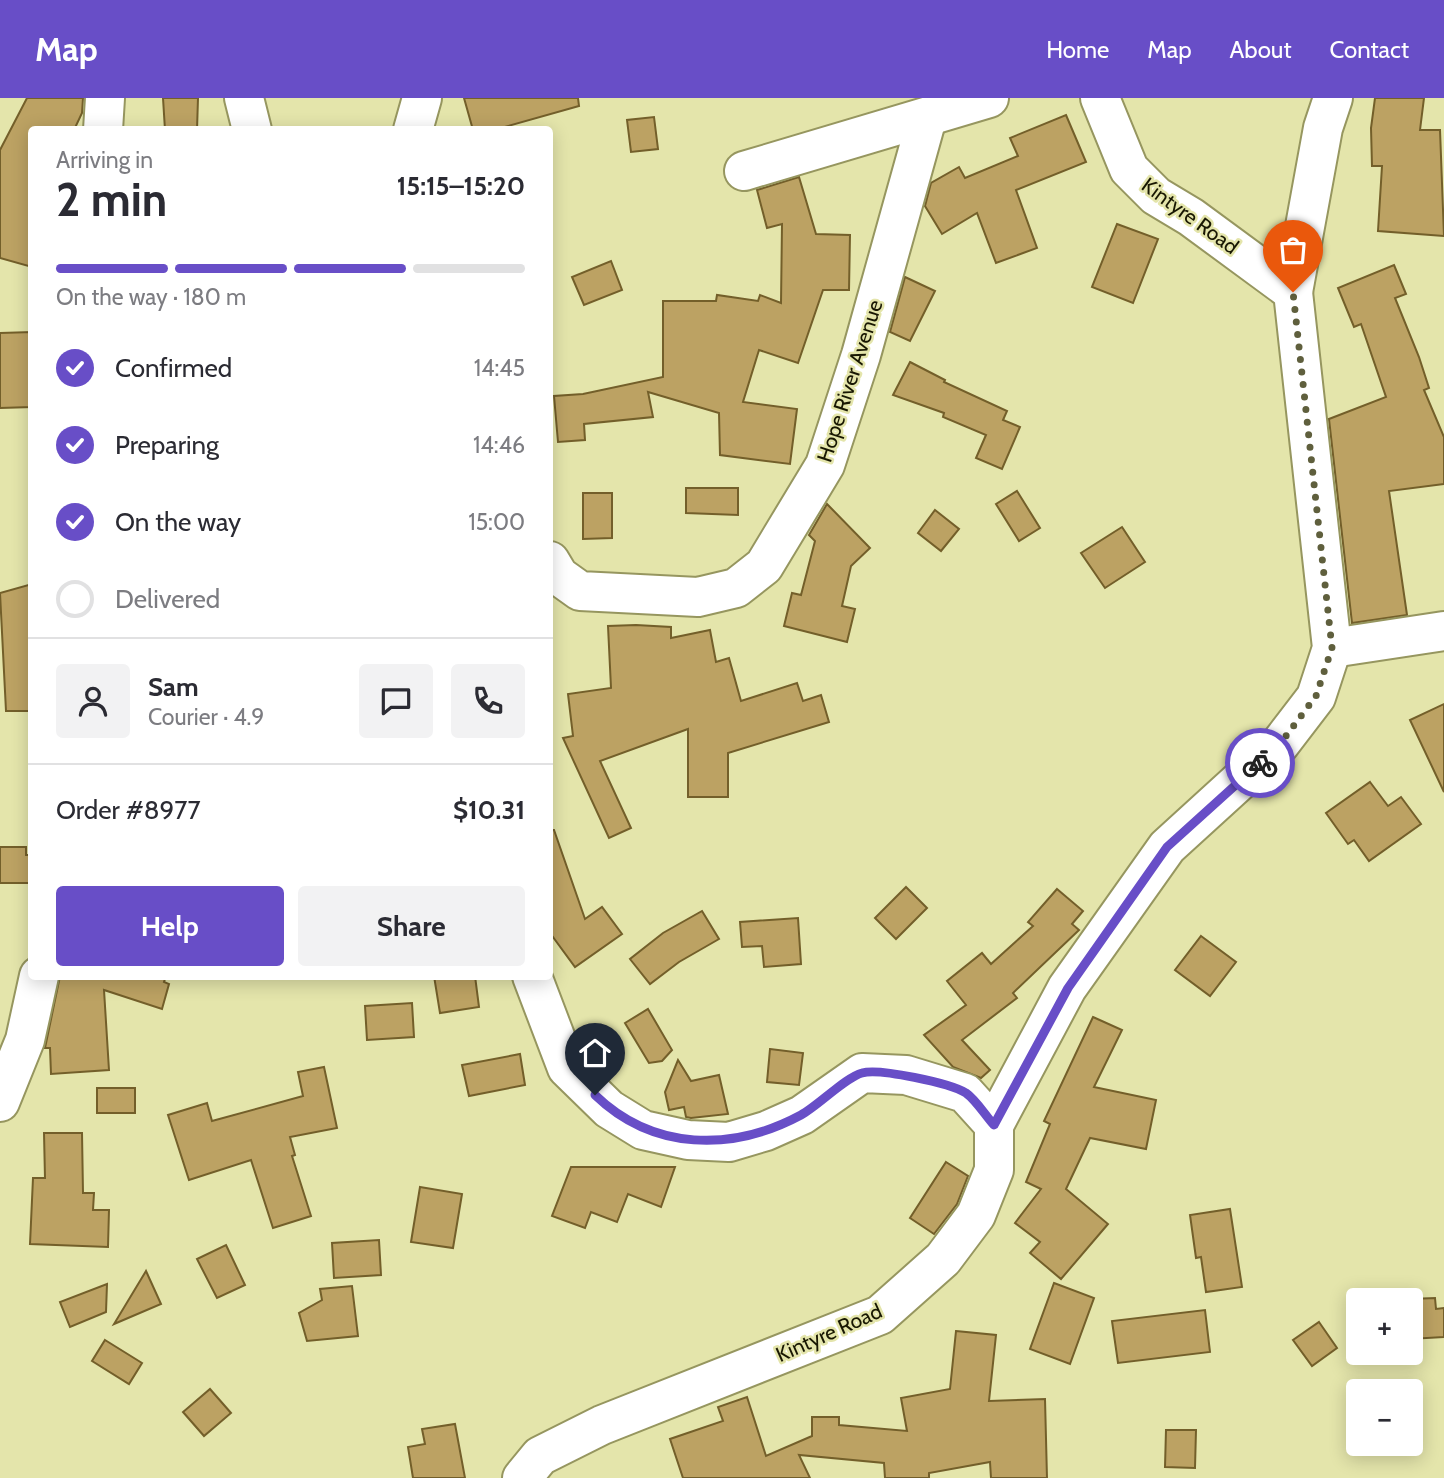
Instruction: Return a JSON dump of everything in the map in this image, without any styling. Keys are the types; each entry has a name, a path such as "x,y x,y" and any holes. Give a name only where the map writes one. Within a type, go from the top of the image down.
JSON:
{"street":[{"path":"103,126 105,98"},
{"path":"244,98 251,126"},
{"path":"413,126 422,98"},
{"path":"744,171 989,98"},
{"name":"Kintyre Road","path":"538,1471 602,1425 880,1315 943,1259 976,1214 994,1170 994,1125 1068,988 1167,847 1280,744 1316,696 1332,648 1293,292 1191,217 1156,196 1129,169 1100,98"},
{"path":"1293,292 1322,128 1333,98"},
{"name":"Hope River Avenue","path":"553,566 559,576 580,591 698,597 736,588 764,566 825,465 861,355 927,118"},
{"path":"1332,648 1444,631"},
{"path":"0,1102 25,1040 38,980"},
{"path":"534,980 567,1068 610,1109 643,1129 688,1140 729,1142 766,1131 802,1115 862,1073 906,1074 965,1093 994,1125"}],"building":[{"path":"27,98 83,98 82,113 76,126 28,126 28,266 0,258 0,150"},
{"path":"163,98 198,98 197,126 165,126"},
{"path":"464,98 578,98 579,106 508,126 472,126"},
{"path":"1375,98 1424,98 1420,130 1440,130 1444,236 1378,231 1382,166 1372,166 1371,128"},
{"path":"1066,115 1086,162 1016,190 1037,248 996,263 977,213 942,234 925,206 931,183 959,167 965,178 1018,156 1010,138"},
{"path":"654,117 658,149 631,152 627,120"},
{"path":"799,177 816,234 850,235 849,290 823,290 798,363 759,350 743,402 797,409 790,464 720,455 719,413 648,392 653,417 584,424 585,440 558,442 554,396 583,394 663,377 663,301 716,301 717,295 758,301 760,295 781,303 782,224 767,228 757,190"},
{"path":"1117,224 1158,239 1133,303 1092,287"},
{"path":"611,261 622,290 584,305 572,277"},
{"path":"1394,265 1406,294 1395,298 1429,388 1424,390 1444,437 1444,484 1389,491 1407,615 1352,623 1329,419 1386,397 1361,324 1354,327 1338,288"},
{"path":"905,277 935,291 910,341 890,332"},
{"path":"28,332 28,407 0,408 0,333"},
{"path":"910,362 945,380 944,382 1007,411 1003,420 1020,427 1002,469 976,458 986,435 943,417 944,413 893,395"},
{"path":"686,488 738,488 738,515 686,513"},
{"path":"1017,491 1040,528 1019,541 996,504"},
{"path":"583,493 612,493 612,538 583,539"},
{"path":"827,504 870,548 851,566 842,606 855,609 847,642 784,626 792,593 801,595 815,541 809,535"},
{"path":"935,510 959,529 941,551 918,533"},
{"path":"1122,527 1145,562 1105,588 1081,553"},
{"path":"28,585 28,711 6,711 0,593"},
{"path":"608,626 671,627 671,638 710,630 716,662 729,658 741,701 797,683 803,701 821,695 829,722 728,753 728,797 688,797 688,729 600,761 631,828 609,838 563,738 573,736 568,694 611,688"},
{"path":"1444,704 1444,792 1410,720"},
{"path":"1370,782 1388,806 1401,797 1421,824 1369,861 1354,840 1348,844 1326,813"},
{"path":"553,830 585,919 602,907 622,934 575,967 553,937"},
{"path":"0,847 26,847 28,883 0,883"},
{"path":"906,887 927,908 896,939 875,918"},
{"path":"1057,889 1083,911 1072,924 1079,930 1013,993 1017,998 962,1040 990,1070 981,1078 953,1067 924,1035 966,1005 947,981 982,953 991,964 1033,926 1028,922"},
{"path":"702,911 719,939 679,962 650,984 630,959 663,933"},
{"path":"798,918 801,964 764,967 762,946 742,947 740,922"},
{"path":"1201,936 1236,962 1210,996 1175,970"},
{"path":"59,980 165,980 169,984 162,1009 104,990 109,1070 51,1074 50,1048 45,1048"},
{"path":"435,980 476,980 479,1007 440,1013"},
{"path":"412,1003 414,1037 367,1040 365,1006"},
{"path":"648,1009 672,1050 662,1061 649,1063 625,1023"},
{"path":"1093,1017 1122,1030 1094,1087 1156,1100 1146,1149 1090,1138 1066,1189 1108,1224 1061,1279 1030,1253 1040,1242 1015,1223 1041,1189 1026,1182 1050,1124 1044,1121"},
{"path":"770,1049 803,1053 799,1085 767,1082"},
{"path":"520,1054 525,1085 469,1096 462,1065"},
{"path":"678,1060 691,1081 719,1075 728,1114 691,1118 686,1117 684,1107 669,1110 665,1092"},
{"path":"324,1067 337,1128 290,1137 295,1155 292,1156 311,1216 273,1228 251,1160 189,1180 168,1115 207,1103 212,1121 303,1096 298,1072"},
{"path":"97,1088 135,1088 135,1113 97,1113"},
{"path":"44,1133 82,1133 83,1193 94,1193 93,1210 109,1210 108,1247 30,1244 33,1178 45,1178"},
{"path":"946,1162 968,1176 957,1204 934,1234 910,1218"},
{"path":"571,1167 675,1167 661,1207 628,1194 617,1222 591,1212 585,1228 552,1216"},
{"path":"420,1187 462,1194 453,1248 411,1242"},
{"path":"1230,1209 1242,1287 1206,1292 1201,1257 1196,1258 1190,1215"},
{"path":"379,1240 381,1275 334,1278 332,1243"},
{"path":"226,1245 245,1285 217,1298 197,1259"},
{"path":"146,1271 161,1304 114,1324"},
{"path":"1054,1283 1094,1298 1070,1364 1030,1349"},
{"path":"107,1284 106,1312 70,1327 60,1302"},
{"path":"352,1286 358,1336 307,1341 299,1313 322,1300 320,1289"},
{"path":"1423,1298 1435,1298 1436,1309 1444,1308 1444,1337 1423,1338"},
{"path":"1205,1310 1210,1352 1118,1363 1112,1321"},
{"path":"1319,1322 1337,1348 1312,1366 1293,1340"},
{"path":"956,1331 996,1335 989,1401 1045,1399 1047,1478 991,1478 990,1462 929,1473 929,1478 885,1478 884,1463 799,1455 810,1478 683,1478 670,1439 723,1421 718,1407 747,1397 766,1456 812,1436 812,1417 839,1417 839,1425 907,1431 901,1398 950,1389"},
{"path":"105,1340 142,1363 129,1384 92,1361"},
{"path":"210,1389 231,1413 204,1436 183,1412"},
{"path":"455,1424 465,1478 413,1478 408,1447 425,1444 422,1429"},
{"path":"1166,1430 1196,1430 1195,1468 1165,1467"}],"way so far":[{"path":"1260,763 1280,744 1316,696 1332,648 1293,292"}],"route":[{"path":"595,1095 610,1109 643,1129 688,1140 729,1142 766,1131 802,1115 862,1073 906,1074 965,1093 994,1125 1024,1064 1068,988 1167,847 1260,763"}]}
